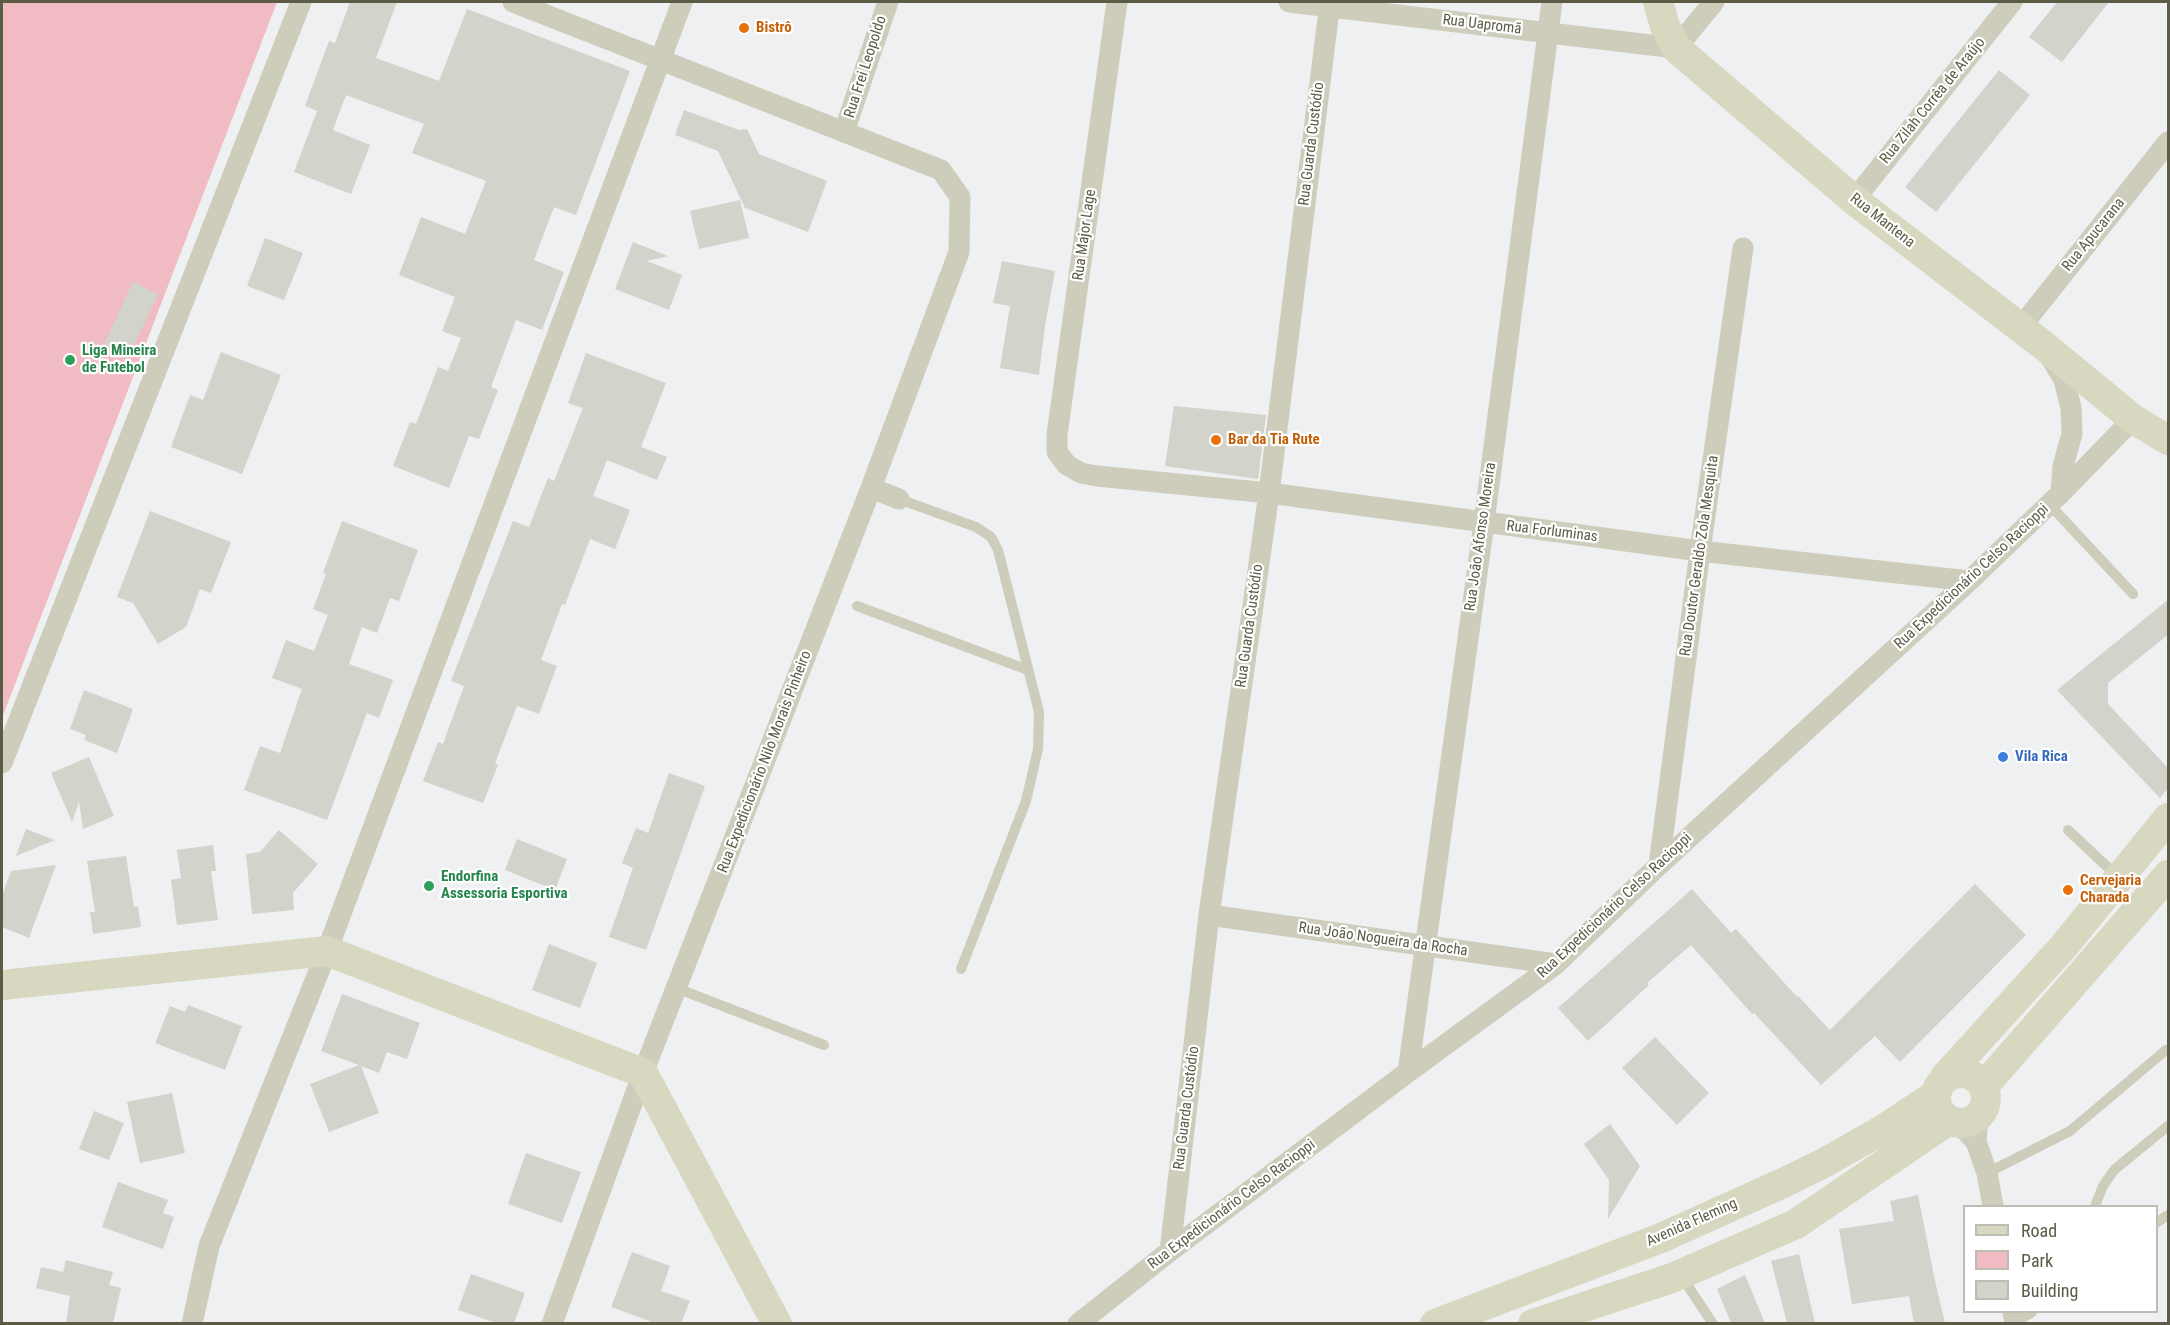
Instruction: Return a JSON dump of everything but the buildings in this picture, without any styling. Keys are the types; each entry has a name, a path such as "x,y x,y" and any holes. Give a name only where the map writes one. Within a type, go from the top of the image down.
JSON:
{"street":[{"path":"2,763 301,2"},
{"path":"513,2 844,132"},
{"path":"192,1323 209,1245 327,951 682,2"},
{"name":"Rua Frei Leopoldo","path":"844,132 888,2"},
{"name":"Rua Major Lage","path":"1067,465 1058,452 1058,435 1117,2"},
{"name":"Rua Uapromã","path":"1289,2 1330,4 1676,48"},
{"name":"Rua João Afonso Moreira","path":"1408,1072 1484,523 1552,2"},
{"name":"Rua Mantena","path":"1658,2 1665,26 1676,48 1854,200 2031,336 2133,419 2169,440"},
{"path":"1676,48 1714,2"},
{"name":"Rua Zilah Corrêa de Araújo","path":"1854,200 2012,2"},
{"name":"Rua Guarda Custódio","path":"1170,1251 1209,915 1269,493 1330,4"},
{"name":"Rua Expedicionário Nilo Morais Pinheiro","path":"552,1323 643,1073 872,488 959,252 960,196 941,170 844,132"},
{"name":"Rua Apucarana","path":"2031,336 2169,142"},
{"name":"Rua Doutor Geraldo Zola Mesquita","path":"1659,865 1743,248"},
{"name":"Rua Expedicionário Celso Racioppi","path":"2031,336 2064,380 2071,408 2072,435 2055,499"},
{"name":"Rua Expedicionário Celso Racioppi","path":"1078,1323 1408,1072 1556,964 1659,865 1969,581 2055,499 2133,419"},
{"name":"Rua Forluminas","path":"1067,465 1097,476 1269,493 1700,551 1969,581"},
{"path":"872,488 899,499"},
{"name":"Avenida Fleming","path":"1435,1323 1486,1314 1783,1183 1884,1129 1940,1086 2063,947 2169,818"},
{"path":"1984,1086 2169,875"},
{"name":"Rua João Nogueira da Rocha","path":"1209,915 1556,964"},
{"path":"2,985 327,951 643,1073 777,1323"},
{"path":"1533,1323 1680,1274 1796,1224 1966,1126 1984,1107 1987,1097 1979,1079 1963,1072 1940,1086 1936,1105 1941,1114 1966,1126 1987,1173 1993,1205"}],"lane":[{"path":"899,499 976,527 991,537 998,550 1039,712 1038,749 1026,801 961,969"},
{"path":"2055,499 2133,594"},
{"path":"857,606 1029,670"},
{"path":"2068,830 2120,878"},
{"path":"676,988 824,1045"},
{"path":"1987,1173 2070,1131 2166,1050"},
{"path":"2095,1205 2103,1186 2114,1170 2169,1126"},
{"path":"1680,1274 1713,1323"},
{"path":"2015,1323 2029,1313"}],"green space":[{"name":"Liga Mineira de Futebol","path":"2,2 277,2 2,718"}],"place":[{"name":"Bistrô","path":"744,28"},
{"name":"Liga Mineira de Futebol","path":"70,360"},
{"name":"Bar da Tia Rute","path":"1216,440"},
{"name":"Vila Rica","path":"2003,757"},
{"name":"Endorfina Assessoria Esportiva","path":"429,886"},
{"name":"Cervejaria Charada","path":"2068,890"}]}
